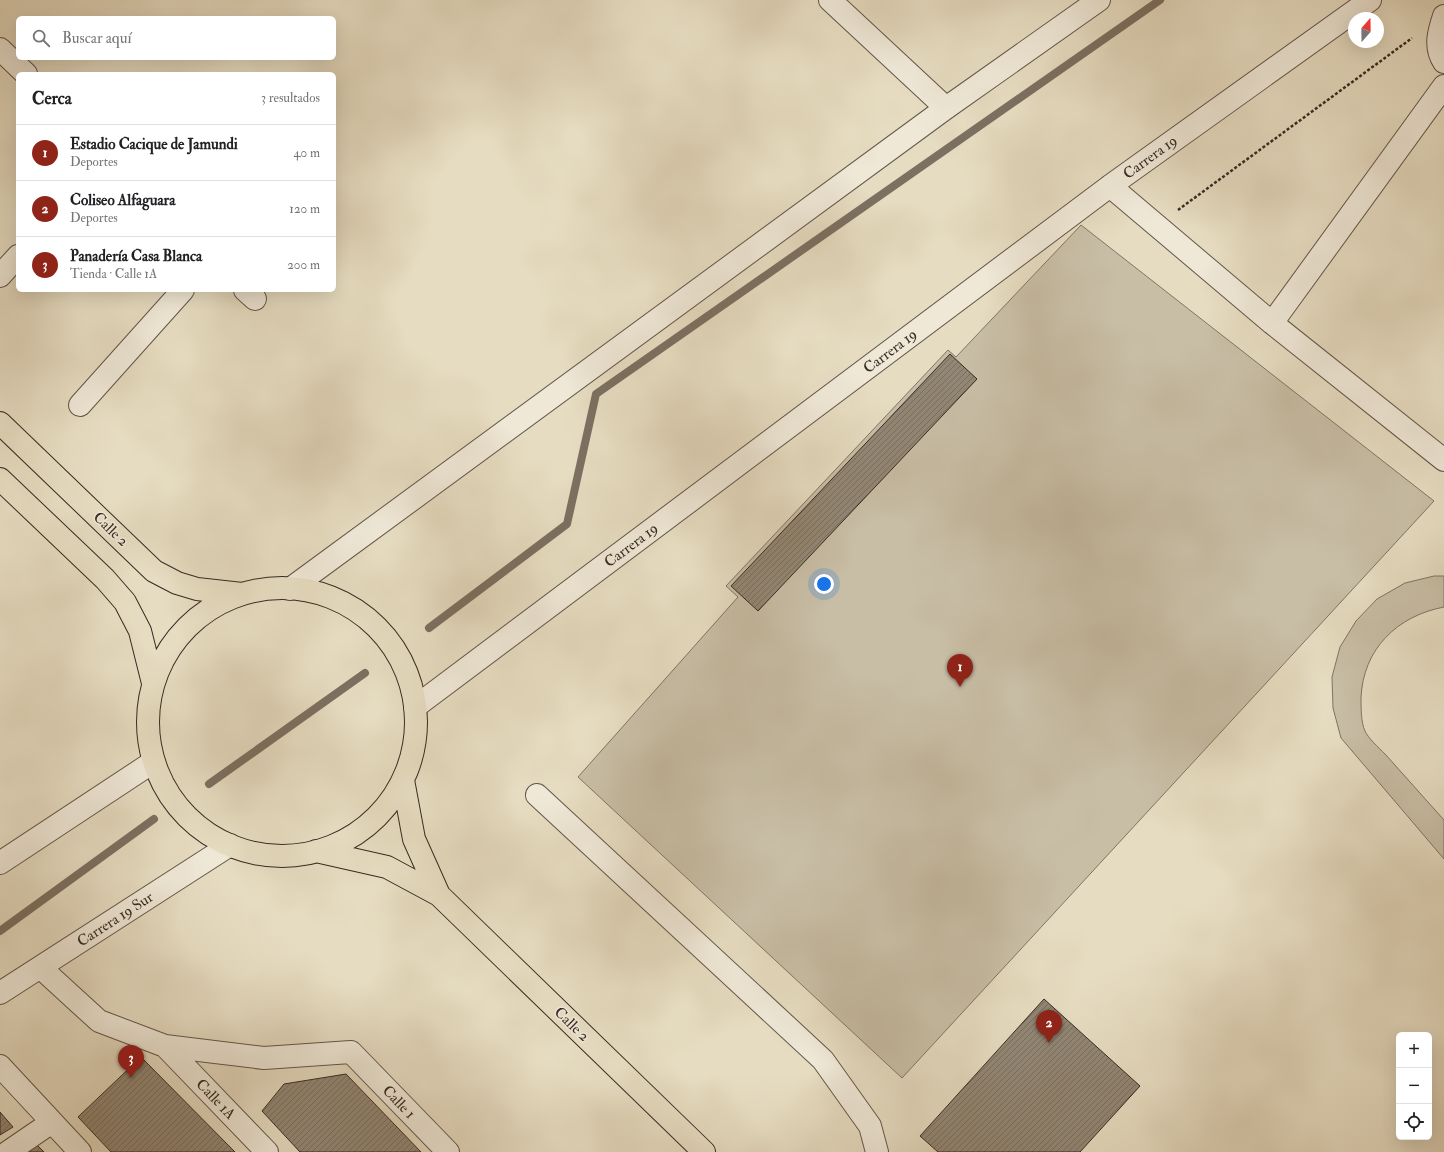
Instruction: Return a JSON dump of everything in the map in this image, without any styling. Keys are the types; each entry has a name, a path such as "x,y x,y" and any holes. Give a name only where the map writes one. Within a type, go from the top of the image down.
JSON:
{"main road":[{"name":"Calle 2","path":"0,423 154,571 177,583 197,589 244,594"},
{"path":"0,478 105,579 125,602 140,631 153,684"},
{"path":"274,589 290,589 308,591 327,596 344,604 360,614 387,639 397,655 412,689 415,707 415,736 410,764 398,790 385,808 370,823 353,836 334,846 299,855 264,855 230,845 209,834 191,820 175,803 162,783 153,762 148,731 149,700 153,684 166,654 188,626 211,608 244,594 274,589"},
{"name":"Calle 2","path":"403,780 414,839 440,895"},
{"name":"Calle 2","path":"316,851 386,867 440,895 704,1152"}],"street":[{"path":"830,0 946,108"},
{"path":"290,589 946,108 1099,0"},
{"name":"Carrera 19","path":"415,707 1110,186 1370,0"},
{"path":"1444,16 1438,35 1440,56 1444,62"},
{"path":"2,55 23,72"},
{"path":"1272,323 1444,86"},
{"path":"1110,186 1272,323 1444,460"},
{"path":"0,276 16,258"},
{"path":"80,405 181,292"},
{"path":"0,863 153,762"},
{"path":"537,795 823,1060 870,1126 877,1152"},
{"name":"Carrera 19 Sur","path":"0,993 230,845"},
{"path":"41,968 99,1021 165,1046"},
{"name":"Calle 1","path":"165,1046 264,1058 351,1052 448,1152"},
{"name":"Calle 1A","path":"165,1046 267,1152"},
{"path":"0,1066 80,1152"},
{"path":"8,1152 52,1122"}],"path":[{"path":"1156,226 1418,34"}],"shaded area":[{"path":"1081,225 1434,501 902,1078 578,777 738,597 726,586 948,350 956,357"},
{"path":"1434,576 1444,576 1444,607 1427,611 1411,618 1398,627 1376,650 1368,664 1363,680 1361,710 1366,734 1444,820 1444,859 1341,738 1333,708 1332,677 1340,647 1356,621 1377,599 1405,583"}],"building":[{"path":"950,354 977,379 758,611 731,586"},
{"path":"1044,999 1140,1086 1080,1152 938,1152 920,1136"},
{"path":"141,1057 235,1152 111,1152 78,1117"},
{"path":"346,1074 421,1152 300,1152 262,1111 284,1084"},
{"path":"0,1112 13,1127 0,1135"},
{"path":"37,1145 44,1152 26,1152"}],"waterway":[{"path":"429,628 567,524 596,394 1160,0"},
{"path":"209,784 365,673"},
{"path":"0,931 154,819"}],"place":[{"name":"Estadio Cacique de Jamundi","path":"960,687"},
{"name":"Coliseo Alfaguara","path":"1049,1043"},
{"name":"Panadería Casa Blanca","path":"131,1078"}]}
